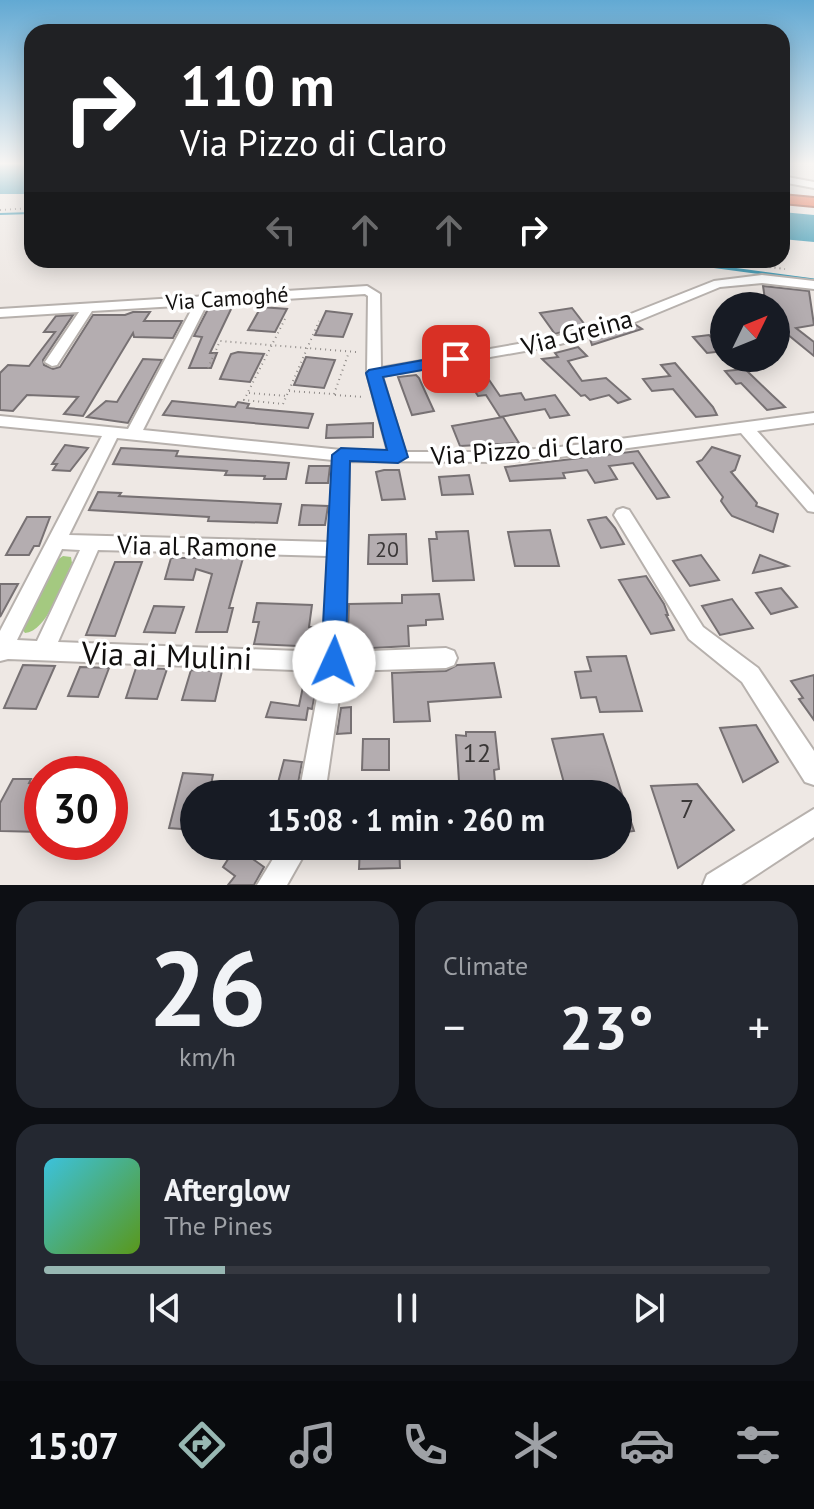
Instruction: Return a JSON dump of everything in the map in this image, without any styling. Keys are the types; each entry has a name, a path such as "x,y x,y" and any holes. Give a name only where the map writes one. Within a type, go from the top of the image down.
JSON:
{"street":[{"name":"Via Greina","path":"374,373 548,343 623,322 718,284 762,279 814,285"},
{"name":"Via Camoghé","path":"0,313 371,291 374,294 374,373"},
{"path":"133,434 203,299"},
{"path":"52,362 88,307"},
{"path":"374,373 398,457"},
{"name":"Via Pizzo di Claro","path":"0,421 341,455 499,457 560,452 814,418"},
{"path":"745,427 814,506"},
{"path":"0,650 112,432"},
{"path":"314,780 334,662 341,455"},
{"path":"623,515 696,633 750,675 814,773"},
{"name":"Via al Ramone","path":"56,542 337,549"},
{"path":"43,651 92,543"},
{"name":"Via ai Mulini","path":"0,650 334,662 446,658"},
{"path":"717,885 814,822"},
{"path":"271,885 287,860"}],"path":[{"path":"0,210 24,208"},
{"path":"778,268 786,269"},
{"path":"285,319 244,400 283,404 319,321"},
{"path":"208,368 220,341 356,352"},
{"path":"334,394 349,351"},
{"path":"289,391 383,399"},
{"path":"248,392 287,396"}],"green space":[{"path":"63,556 71,557 72,563 53,605 40,624 25,633 22,629 54,562"}],"water":[{"path":"790,213 814,215 814,242 790,240"}],"building":[{"path":"763,286 809,291 814,325 796,328 814,342 814,356 790,336 790,292 764,292"},
{"path":"233,305 210,353 217,353 211,368 189,368 202,337 194,336 209,307"},
{"path":"261,307 287,309 275,332 248,330"},
{"path":"572,308 585,325 555,334 540,313"},
{"path":"326,311 352,314 343,337 315,335"},
{"path":"150,312 144,321 182,321 173,338 134,337 133,333 83,416 64,414 78,397 27,395 13,411 0,410 0,373 8,365 29,366 55,332 44,332 56,316 73,315 43,360 44,365 53,369 60,367 93,315"},
{"path":"636,325 642,329 592,345 590,339"},
{"path":"709,335 710,353 707,353 693,337"},
{"path":"578,347 587,356 568,361 582,381 606,378 630,399 618,403 609,395 590,400 585,395 581,396 542,359 558,357 555,353"},
{"path":"231,354 264,354 250,382 220,379"},
{"path":"306,357 335,360 324,388 294,385"},
{"path":"143,359 162,360 128,423 87,417 106,401 117,402"},
{"path":"675,363 717,415 696,417 673,389 652,391 643,379 670,376 661,365"},
{"path":"481,368 500,396 521,393 525,400 555,395 569,415 550,418 545,409 500,417 486,395 478,396 471,385 450,390 441,375"},
{"path":"726,372 748,372 785,407 767,410 741,383 736,384"},
{"path":"416,375 434,411 412,415 398,377"},
{"path":"172,401 235,407 238,402 249,404 247,408 313,414 308,428 163,415"},
{"path":"503,417 519,443 460,446 452,426"},
{"path":"373,423 373,437 326,438 327,425"},
{"path":"65,445 88,448 70,471 53,470 57,464 52,464"},
{"path":"712,447 740,456 735,470 731,472 757,503 756,506 778,514 773,532 732,516 728,511 721,501 723,497 697,462"},
{"path":"121,448 178,451 176,456 289,463 286,479 264,479 265,476 225,475 227,471 113,464"},
{"path":"638,451 669,497 657,499 633,463 609,466 617,479 595,483 587,470 563,473 565,478 510,481 505,467"},
{"path":"309,466 330,466 328,483 306,483"},
{"path":"399,470 405,499 382,500 376,472"},
{"path":"469,475 473,494 442,495 439,477"},
{"path":"98,492 121,493 119,496 281,504 277,523 208,521 209,517 89,510"},
{"path":"302,505 328,506 325,525 299,525"},
{"path":"27,517 50,517 39,546 34,546 29,555 6,555"},
{"path":"606,517 624,544 601,548 588,520"},
{"path":"550,530 559,566 515,566 508,532"},
{"path":"468,531 474,580 433,581 429,539 437,539 436,532"},
{"path":"406,534 407,564 368,564 369,535"},
{"path":"701,555 719,580 690,586 673,561"},
{"path":"760,555 788,566 753,573"},
{"path":"171,558 243,558 229,608 233,608 227,632 196,632 212,574 196,569 193,580 165,579"},
{"path":"115,562 142,562 115,636 86,635"},
{"path":"646,576 664,604 674,630 651,634 619,580"},
{"path":"0,584 18,584 0,617"},
{"path":"781,588 797,607 771,614 756,593"},
{"path":"439,594 443,619 426,620 426,625 408,626 409,646 354,649 354,629 348,629 349,604 402,603 402,595"},
{"path":"732,599 753,628 720,635 702,606"},
{"path":"257,603 312,605 309,627 322,627 320,647 254,644 259,622 253,622"},
{"path":"154,606 184,607 175,633 144,632"},
{"path":"626,656 642,711 600,712 596,697 581,698 575,672 591,671 587,657"},
{"path":"494,663 501,697 428,702 430,721 394,722 392,673 446,671 457,665"},
{"path":"23,665 55,666 36,709 4,708"},
{"path":"80,667 109,668 98,697 68,696"},
{"path":"136,668 167,669 157,699 126,698"},
{"path":"191,670 222,671 215,701 182,700"},
{"path":"814,675 814,720 791,681"},
{"path":"305,677 318,678 312,709 308,708 306,720 266,717 271,702 299,706"},
{"path":"351,707 351,733 337,734 341,708"},
{"path":"756,725 778,762 743,782 720,728"},
{"path":"466,732 495,732 499,769 494,770 495,780 459,780 456,735 466,736"},
{"path":"603,734 618,780 563,780 552,739"},
{"path":"363,739 389,739 389,770 362,770"},
{"path":"284,760 302,762 299,780 279,780"},
{"path":"183,773 213,775 212,780 181,780"},
{"path":"13,779 24,779 24,832 0,831 0,803"},
{"path":"697,784 734,830 678,868 651,786"},
{"path":"180,785 180,829 169,828"},
{"path":"228,860 254,860 264,867 254,885 228,885 235,876 223,867"},
{"path":"359,860 400,860 400,868 359,869"}],"waterway":[{"path":"0,214 24,213"},
{"path":"725,268 814,280"}],"route":[{"path":"334,662 341,455 398,457 395,437 374,373 456,359"}]}
